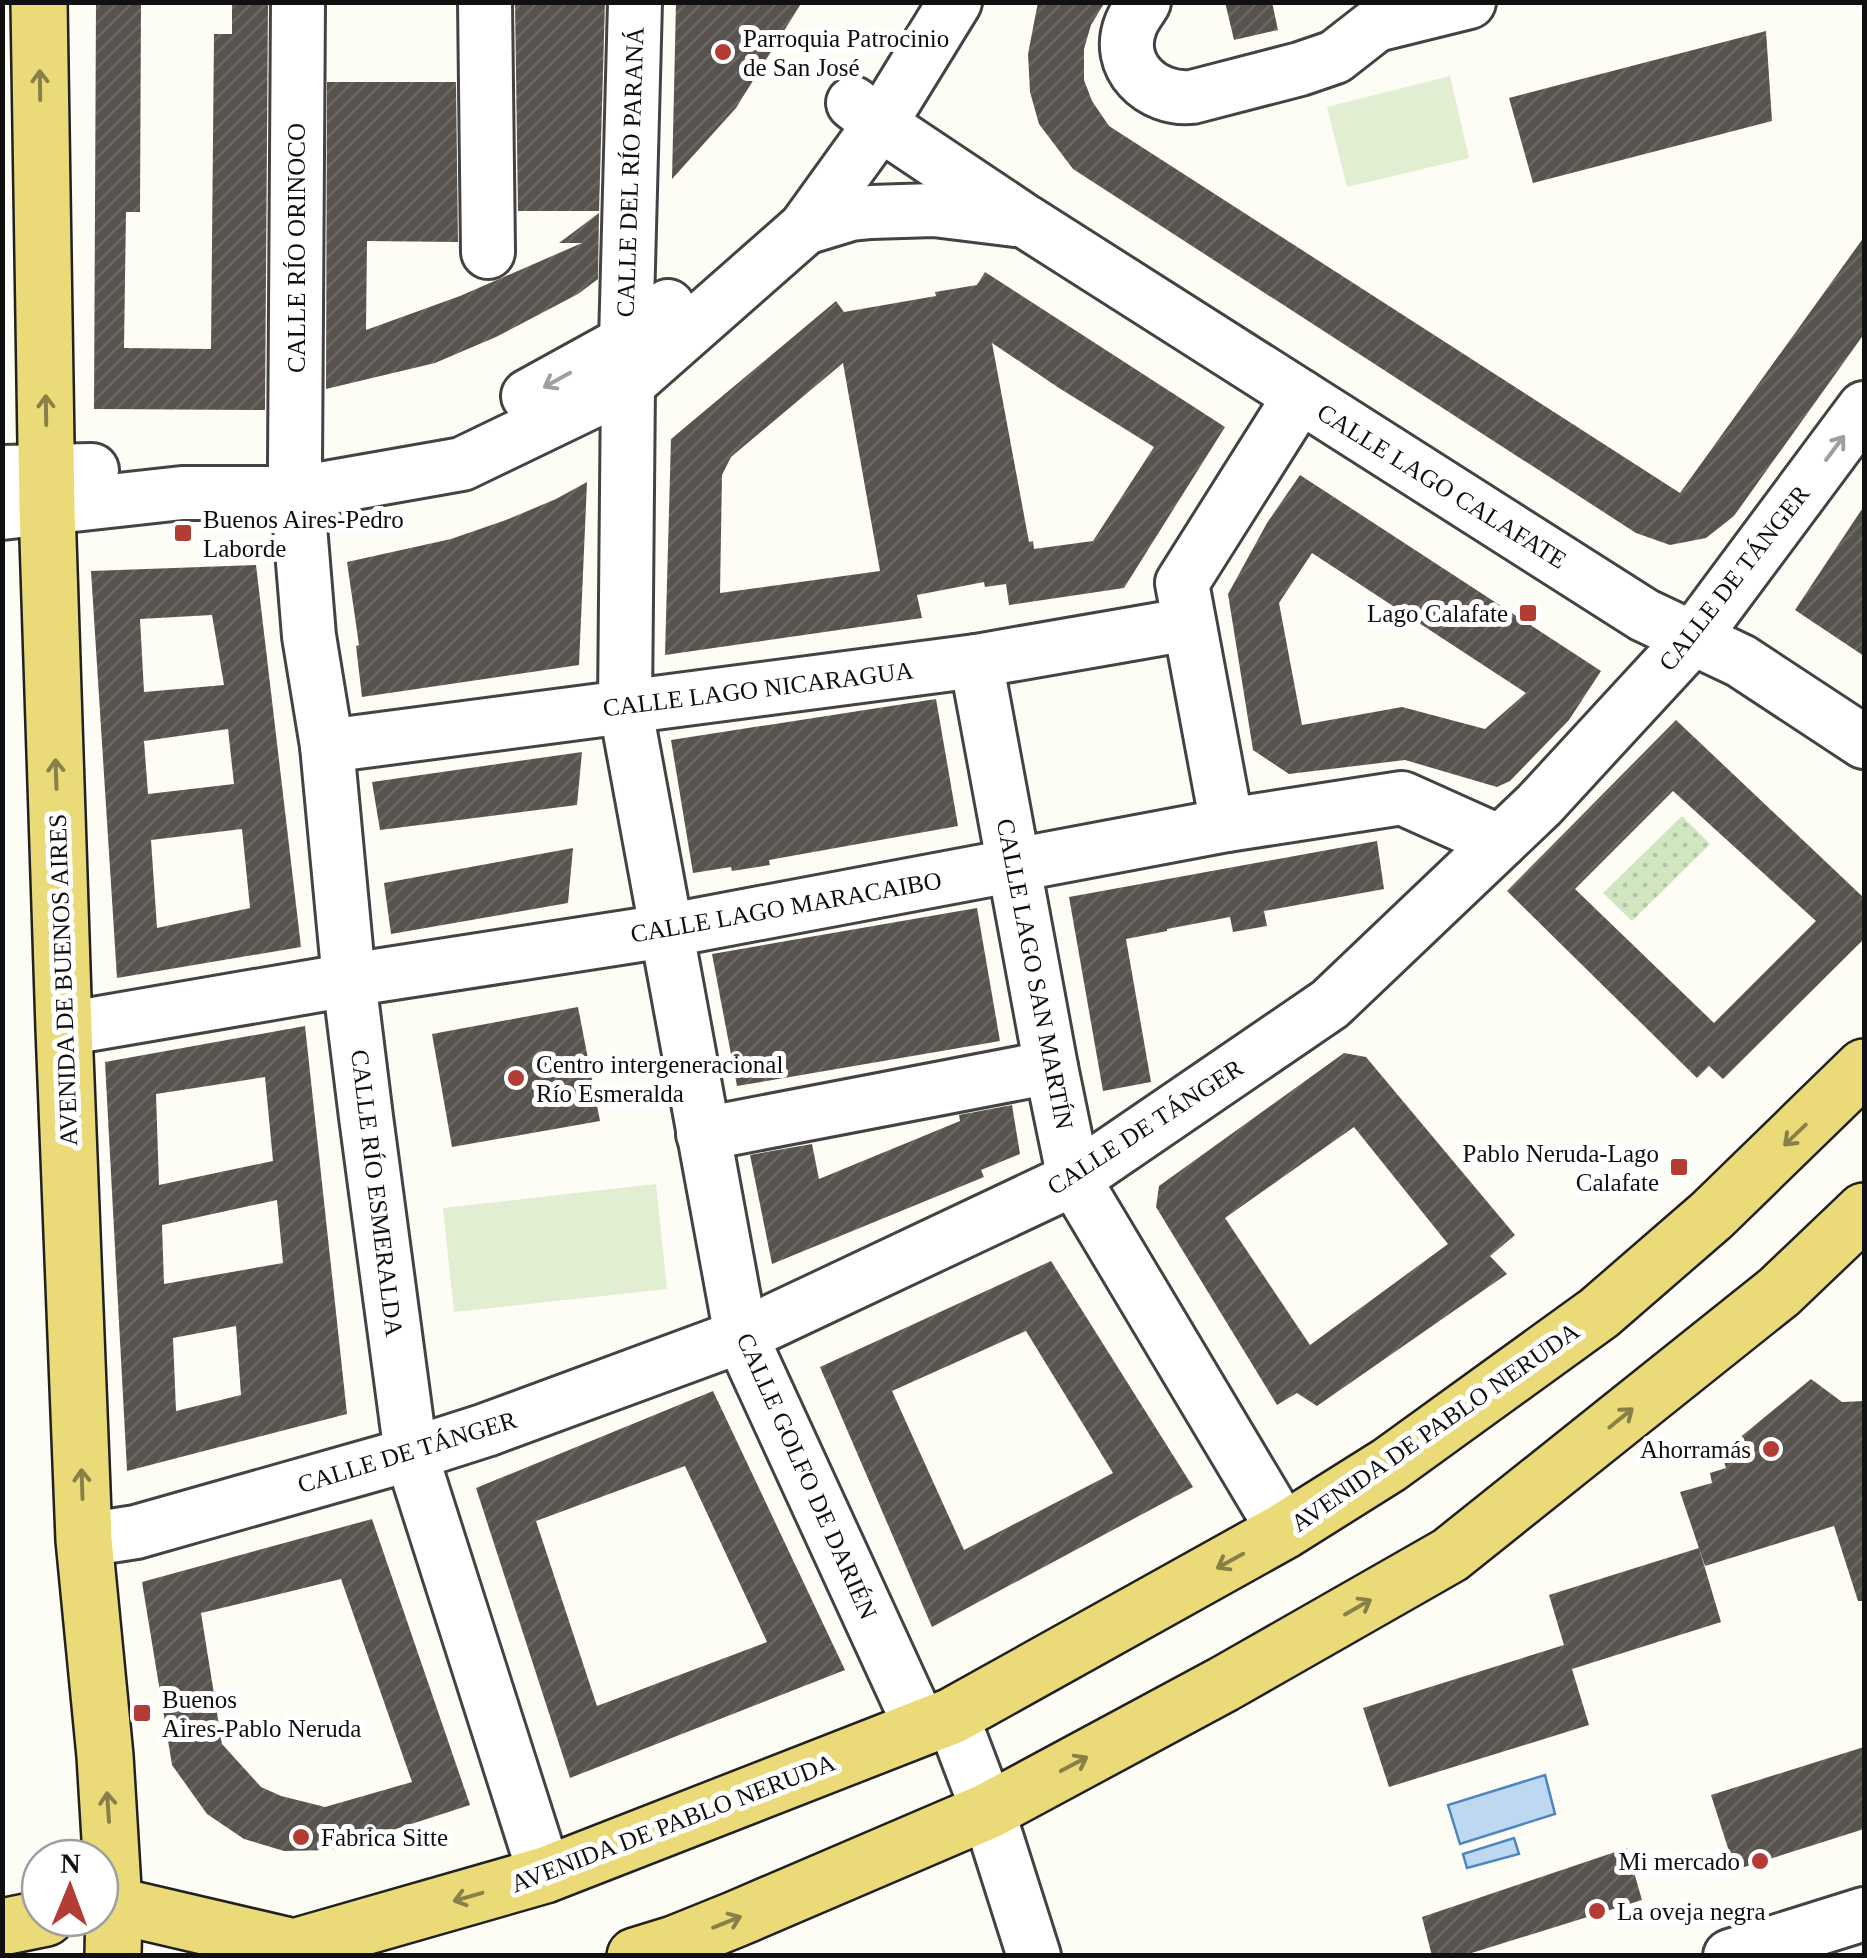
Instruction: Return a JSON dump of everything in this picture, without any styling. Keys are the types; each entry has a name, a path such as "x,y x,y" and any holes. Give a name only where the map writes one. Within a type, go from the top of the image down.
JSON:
{"main road":[{"name":"AVENIDA DE BUENOS AIRES","path":"38,2 25,491 64,1029 84,1540 105,1756 107,1838"},
{"name":"AVENIDA DE PABLO NERUDA","path":"120,1925 218,1943 294,1947 545,1875 937,1722 1284,1531 1389,1465 1600,1314 1712,1215 1864,1067"},
{"path":"635,1956 705,1931 988,1810 1224,1684 1450,1555 1779,1292 1864,1211"}],"street":[{"name":"CALLE RÍO ORINOCO","path":"296,479 298,2"},
{"path":"486,2 488,252"},
{"name":"CALLE DEL RÍO PARANÁ","path":"627,363 635,2"},
{"path":"25,491 182,493 462,464 627,363 805,228 867,113 916,2"},
{"path":"627,363 786,207 955,2"},
{"path":"1144,2 1128,37 1132,70 1157,92 1176,98 1300,69 1334,57 1376,26 1469,2"},
{"name":"CALLE LAGO CALAFATE","path":"867,113 1025,221 1644,615 1741,661 1864,742"},
{"name":"CALLE LAGO CALAFATE","path":"805,228 871,212 934,210 1025,221"},
{"name":"CALLE GOLFO DE DARIÉN","path":"627,363 626,705 741,1336 937,1722"},
{"path":"1227,825 1182,583 1300,396"},
{"name":"CALLE DE TÁNGER","path":"84,1540 136,1532 486,1430 741,1336 1074,1179 1330,1004 1539,804 1693,638 1864,408"},
{"name":"CALLE RÍO ESMERALDA","path":"296,479 309,636 327,746 350,980 412,1454 545,1875"},
{"name":"CALLE LAGO NICARAGUA","path":"327,746 976,661 1189,624"},
{"name":"CALLE LAGO SAN MARTÍN","path":"976,661 1074,1179 1284,1531"},
{"name":"CALLE LAGO MARACAIBO","path":"64,1029 665,931 1227,825 1402,798 1500,842"},
{"path":"702,1134 1051,1068"},
{"path":"937,1722 988,1810 1034,1956"},
{"path":"1730,1956 1864,1914"}],"green space":[{"path":"1450,76 1469,158 1347,187 1327,107"},
{"path":"1682,816 1710,844 1632,921 1603,893"},
{"path":"656,1184 667,1289 454,1312 443,1208"}],"water":[{"path":"1545,1775 1555,1814 1460,1844 1448,1805"},
{"path":"1514,1838 1519,1854 1467,1868 1463,1854"}],"building":[{"path":"96,2 141,2 140,212 126,212 124,348 211,349 214,34 232,34 232,2 268,2 265,410 94,409"},
{"path":"515,2 605,2 599,211 518,211"},
{"name":"Parroquia Patrocinio de San José","path":"676,2 802,2 736,108 672,179"},
{"path":"1038,2 1105,2 1091,25 1084,49 1084,80 1109,126 1680,493 1864,237 1864,334 1734,516 1706,538 1670,545 1636,533 1073,169 1039,124 1030,92 1028,54"},
{"path":"1225,2 1272,2 1278,30 1234,40"},
{"path":"1766,31 1772,121 1533,183 1509,98"},
{"path":"327,82 456,82 458,242 367,241 366,330 460,296 582,243 559,243 599,213 598,279 578,294 496,337 435,363 326,389"},
{"path":"985,272 1225,427 1124,588 1009,605 1006,584 985,587 984,582 917,595 922,618 665,655 671,439 836,301 844,312 977,285","holes":["992,343 1154,447 1093,541 1034,549 1033,541 1029,542","843,363 880,571 720,593 722,475 731,457"]},
{"path":"1300,475 1601,671 1569,720 1510,781 1497,787 1405,760 1289,774 1253,750 1228,594 1267,523","holes":["1312,553 1526,693 1485,729 1402,707 1302,725 1279,603"]},
{"path":"587,482 579,665 362,697 347,562 451,539 506,520"},
{"path":"1864,506 1864,656 1795,610"},
{"path":"256,565 301,947 117,978 91,571","holes":["212,615 224,685 144,692 140,619","228,729 234,784 148,794 144,741","242,829 250,908 157,928 151,840"]},
{"path":"936,699 958,826 769,860 770,865 693,873 671,740"},
{"path":"1676,720 1864,898 1864,939 1723,1079 1709,1066 1697,1078 1507,891","holes":["1673,791 1816,921 1714,1023 1575,889"]},
{"path":"582,752 577,805 380,830 372,782"},
{"path":"1377,841 1384,889 1264,911 1267,926 1233,932 1230,917 1126,939 1151,1082 1103,1091 1069,897"},
{"path":"573,848 568,903 391,934 384,883"},
{"path":"977,908 1000,1041 737,1086 712,954"},
{"name":"Centro intergeneracional Río Esmeralda","path":"578,1007 600,1121 452,1147 432,1034"},
{"path":"305,1026 347,1414 127,1471 105,1062","holes":["265,1077 273,1161 159,1185 156,1094","277,1200 283,1263 164,1284 162,1225","236,1326 241,1395 176,1411 173,1338"]},
{"path":"1344,1053 1366,1057 1515,1235 1490,1256 1507,1274 1317,1406 1297,1393 1277,1405 1156,1207 1159,1186","holes":["1354,1127 1448,1244 1310,1345 1225,1218"]},
{"path":"1012,1105 1020,1154 981,1170 984,1177 772,1264 750,1155 812,1144 819,1179 960,1121 959,1115"},
{"path":"1051,1261 1193,1487 932,1627 820,1367","holes":["1026,1331 1113,1473 964,1550 892,1391"]},
{"path":"1811,1379 1842,1402 1864,1401 1864,1601 1858,1601 1834,1526 1705,1566 1680,1492 1712,1483 1710,1473 1726,1468 1721,1453"},
{"path":"713,1391 845,1670 570,1778 476,1488","holes":["685,1466 767,1642 597,1706 536,1521"]},
{"path":"372,1519 470,1805 331,1850 284,1851 244,1839 207,1814 172,1765 142,1582","holes":["341,1579 412,1782 325,1807 261,1787 222,1744 201,1613"]},
{"path":"1699,1548 1721,1622 1572,1669 1589,1725 1389,1787 1363,1708 1564,1645 1549,1595"},
{"path":"1864,1747 1864,1829 1735,1870 1711,1795"},
{"path":"1627,1848 1642,1900 1462,1956 1432,1956 1422,1917"}],"place":[{"name":"Parroquia Patrocinio de San José","path":"723,52"},
{"name":"Buenos Aires-Pedro Laborde","path":"183,533"},
{"name":"Lago Calafate","path":"1528,613"},
{"name":"Centro intergeneracional Río Esmeralda","path":"516,1078"},
{"name":"Pablo Neruda-Lago Calafate","path":"1679,1167"},
{"name":"Ahorramás","path":"1771,1449"},
{"name":"Buenos Aires-Pablo Neruda","path":"142,1713"},
{"name":"Fabrica Sitte","path":"301,1837"},
{"name":"Mi mercado","path":"1760,1861"},
{"name":"La oveja negra","path":"1597,1911"}]}
